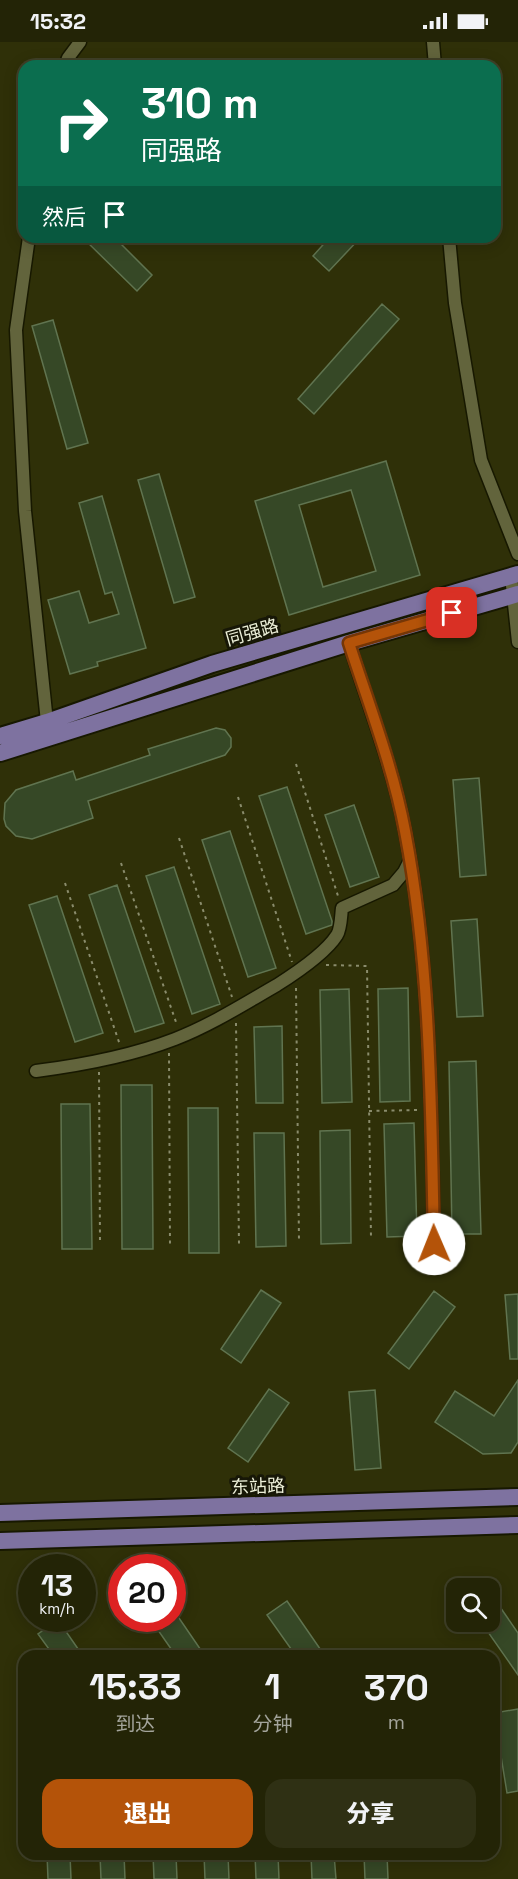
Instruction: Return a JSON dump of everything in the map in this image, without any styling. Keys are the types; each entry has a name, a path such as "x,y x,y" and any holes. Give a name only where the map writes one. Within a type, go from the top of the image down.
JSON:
{"main road":[{"name":"同强路","path":"0,736 47,722 212,664 515,575"},
{"path":"0,753 349,643 516,595"},
{"name":"东站路","path":"0,1513 518,1497"},
{"path":"0,1541 518,1525"}],"street":[{"path":"67,60 80,42"},
{"path":"433,42 434,60"},
{"path":"28,243 16,330 25,512 47,722"},
{"path":"450,243 455,303 481,460 518,554"},
{"path":"515,575 518,642"},
{"path":"349,643 393,780 405,828 416,896 430,1043 434,1244"},
{"path":"36,1071 123,1055 168,1041 213,1022 300,969 324,950 338,934 342,908 393,885 410,860"},
{"path":"393,885 416,896"}],"path":[{"path":"296,764 342,908"},
{"path":"238,796 300,969 299,1242"},
{"path":"179,838 236,1009 239,1244"},
{"path":"121,863 181,1036"},
{"path":"65,883 123,1055"},
{"path":"300,969 367,966 371,1238"},
{"path":"168,1041 170,1246"},
{"path":"99,1060 100,1244"},
{"path":"369,1111 431,1110"}],"building":[{"path":"88,243 120,243 152,275 137,291"},
{"path":"325,243 355,243 329,271 313,256"},
{"path":"382,304 399,319 314,414 298,399"},
{"path":"53,320 88,443 67,449 32,326"},
{"path":"386,461 420,575 289,615 255,501","holes":["351,490 376,571 323,587 299,505"]},
{"path":"159,474 195,597 174,603 138,480"},
{"path":"102,496 146,648 97,662 98,666 70,674 48,600 79,591 89,623 119,614 112,592 105,594 79,503"},
{"path":"216,728 225,730 231,738 231,747 225,755 88,801 93,818 32,839 16,836 6,826 5,803 16,790 73,771 76,780 150,755 148,749"},
{"path":"479,778 486,875 460,877 453,780"},
{"path":"287,787 332,921 332,925 306,934 259,796"},
{"path":"354,805 379,877 350,887 325,815"},
{"path":"230,831 276,968 248,977 202,840"},
{"path":"174,867 220,1004 192,1014 146,876"},
{"path":"117,885 164,1023 135,1032 89,895"},
{"path":"57,896 103,1033 75,1042 29,905"},
{"path":"477,919 483,1016 457,1017 451,921"},
{"path":"408,988 410,1101 380,1102 378,989"},
{"path":"349,989 352,1102 322,1103 320,990"},
{"path":"282,1026 283,1103 256,1103 254,1027"},
{"path":"476,1061 481,1234 452,1234 449,1062"},
{"path":"121,1085 152,1085 153,1249 122,1249"},
{"path":"61,1104 90,1104 92,1249 62,1249"},
{"path":"188,1108 218,1108 219,1253 189,1253"},
{"path":"414,1123 417,1236 387,1237 384,1124"},
{"path":"350,1130 351,1243 321,1244 320,1131"},
{"path":"254,1133 284,1133 286,1246 256,1247"},
{"path":"261,1290 281,1303 241,1363 221,1349"},
{"path":"434,1291 455,1307 409,1369 388,1353"},
{"path":"518,1294 518,1359 510,1359 505,1295"},
{"path":"518,1380 518,1442 511,1453 483,1454 435,1422 455,1391 494,1416"},
{"path":"269,1389 289,1403 248,1462 228,1448"},
{"path":"375,1390 381,1468 355,1470 349,1392"},
{"path":"287,1601 321,1650 292,1650 267,1615"},
{"path":"500,1607 518,1633 518,1675 488,1632 500,1632"},
{"path":"186,1628 201,1650 172,1650 159,1632 186,1632"},
{"path":"41,1632 66,1632 79,1650 50,1650 38,1634"},
{"path":"518,1709 518,1791 507,1793 500,1750 500,1712"},
{"path":"47,1860 70,1860 71,1879 48,1879"},
{"path":"100,1860 124,1860 125,1879 101,1879"},
{"path":"153,1860 176,1860 177,1879 154,1879"},
{"path":"204,1860 228,1860 229,1879 205,1879"},
{"path":"255,1860 278,1860 279,1879 256,1879"},
{"path":"311,1860 334,1860 336,1879 312,1879"},
{"path":"364,1860 387,1860 388,1879 365,1879"}],"route":[{"path":"434,1244 430,1043 415,889 405,828 393,780 349,643 452,613"}]}
